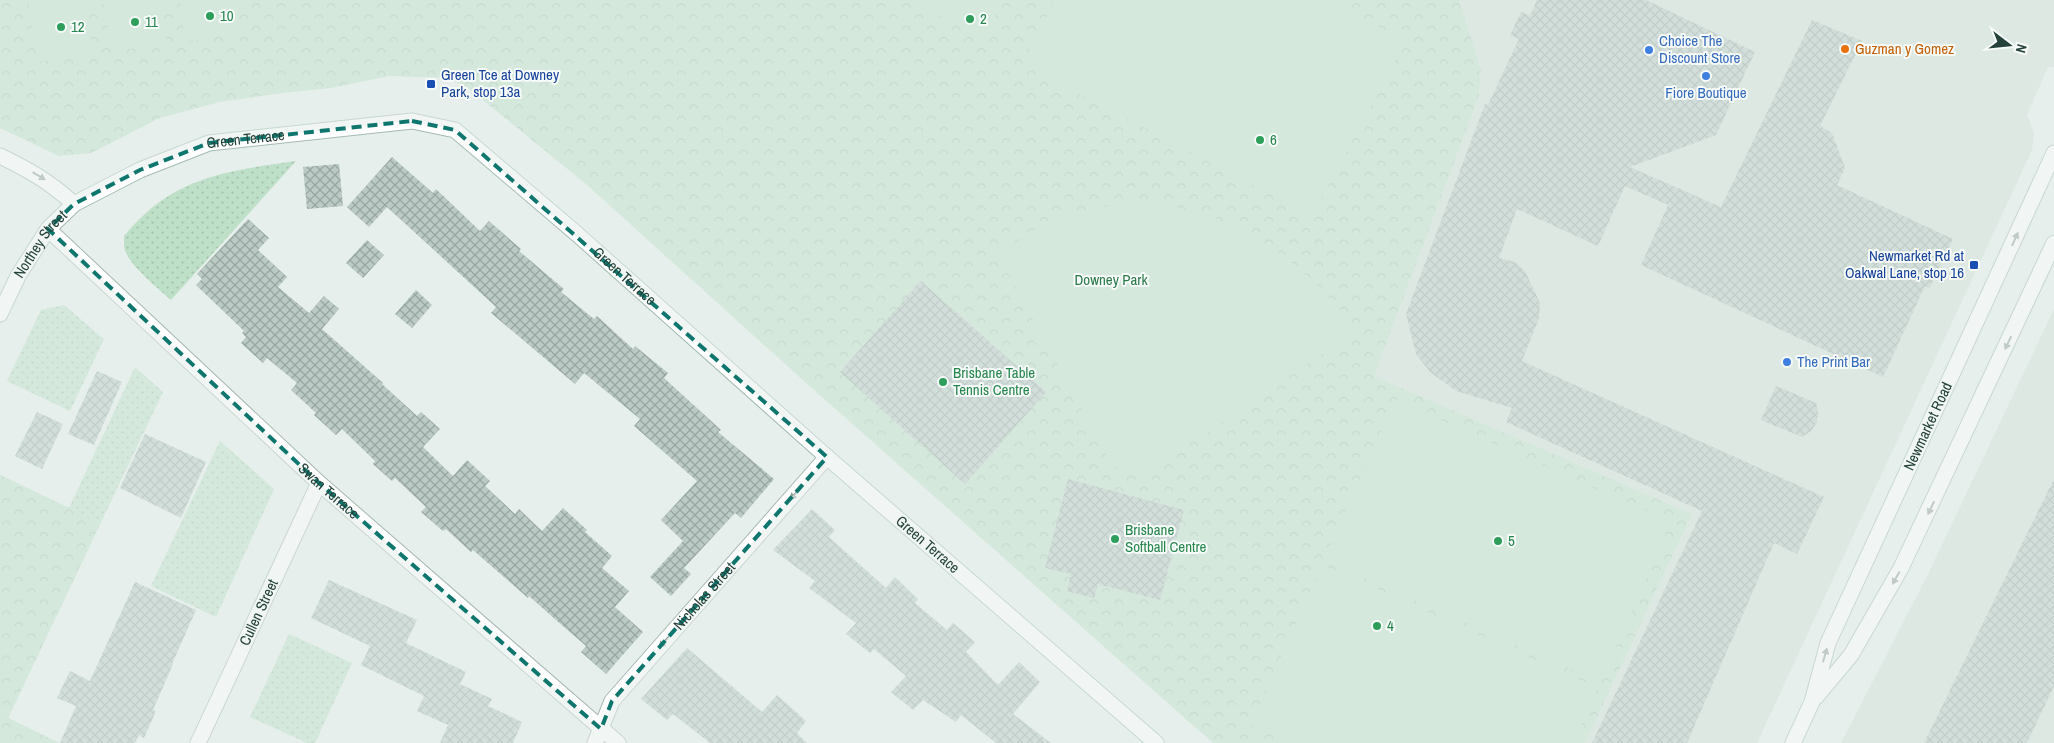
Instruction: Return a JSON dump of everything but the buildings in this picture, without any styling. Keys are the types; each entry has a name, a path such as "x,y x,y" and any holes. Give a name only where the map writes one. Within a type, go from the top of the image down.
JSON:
{"street":[{"name":"Green Terrace","path":"74,204 140,170 209,143 412,121 455,130 577,234 827,458 1156,743"},
{"name":"Newmarket Road","path":"1793,743 1812,702 1828,643 2054,153"},
{"path":"0,156 26,168 51,184 74,204"},
{"name":"Northey Street","path":"0,314 18,276 48,229 74,204"},
{"name":"Swan Terrace","path":"48,229 319,483 618,743"},
{"name":"Newmarket Road","path":"1812,702 1851,655 1901,568 2054,243"},
{"name":"Nicholas Street","path":"595,743 612,701 827,458"},
{"name":"Cullen Street","path":"198,743 319,483"}],"highlighted area":[{"path":"412,121 455,130 827,457 612,701 601,729 319,483 48,229 74,204 140,170 209,143"}],"shaded area":[{"path":"1459,0 2054,0 2054,67 2048,67 2027,115 2034,133 2032,150 1757,743 1585,743 1692,514 1374,376 1479,96 1481,69"},
{"path":"2054,309 2054,743 1841,743 1929,572"}],"green space":[{"name":"Downey Park","path":"0,0 1459,0 1481,69 1479,96 1374,376 1692,514 1585,743 1213,743 805,382 586,184 467,87 447,78 389,76 331,88 219,102 160,118 91,153 59,156 0,128"},
{"name":"12","path":"28,0 85,0 93,54 37,62"},
{"name":"11","path":"104,0 161,0 167,43 111,52"},
{"name":"10","path":"180,0 236,0 241,33 185,41"},
{"name":"2","path":"910,0 1003,0 984,38"},
{"name":"6","path":"1056,0 1326,0 1405,41 1312,216 1022,63"},
{"path":"296,161 171,300 144,276 131,261 124,247 124,236 142,216 161,201 201,180 246,169"},
{"path":"1153,205 1184,209 1214,218 1238,228 1261,241 1303,272 1358,330 1146,473 1113,467 998,255 1034,230 1074,213 1109,206"},
{"path":"64,305 104,339 70,411 7,381 41,310"},
{"path":"135,367 163,392 8,718 59,743 0,743 0,475 69,508"},
{"name":"5","path":"1395,400 1671,522 1600,682 1324,560"},
{"path":"220,441 274,489 216,617 151,586"},
{"path":"0,475 100,523 8,718 59,743 0,743"},
{"name":"4","path":"1322,565 1598,688 1573,743 1291,743 1251,725"},
{"path":"289,634 352,663 315,743 307,743 250,717"}],"place":[{"name":"10","path":"210,16"},
{"name":"2","path":"970,19"},
{"name":"11","path":"135,22"},
{"name":"12","path":"61,27"},
{"name":"Guzman y Gomez","path":"1845,49"},
{"name":"Choice The Discount Store","path":"1649,50"},
{"name":"Fiore Boutique","path":"1706,76"},
{"name":"Green Tce at Downey Park, stop 13a","path":"431,84"},
{"name":"6","path":"1260,140"},
{"name":"Newmarket Rd at Oakwal Lane, stop 16","path":"1974,265"},
{"name":"The Print Bar","path":"1787,362"},
{"name":"Brisbane Table Tennis Centre","path":"943,382"},
{"name":"Brisbane Softball Centre","path":"1115,539"},
{"name":"5","path":"1498,541"},
{"name":"4","path":"1377,626"}]}
